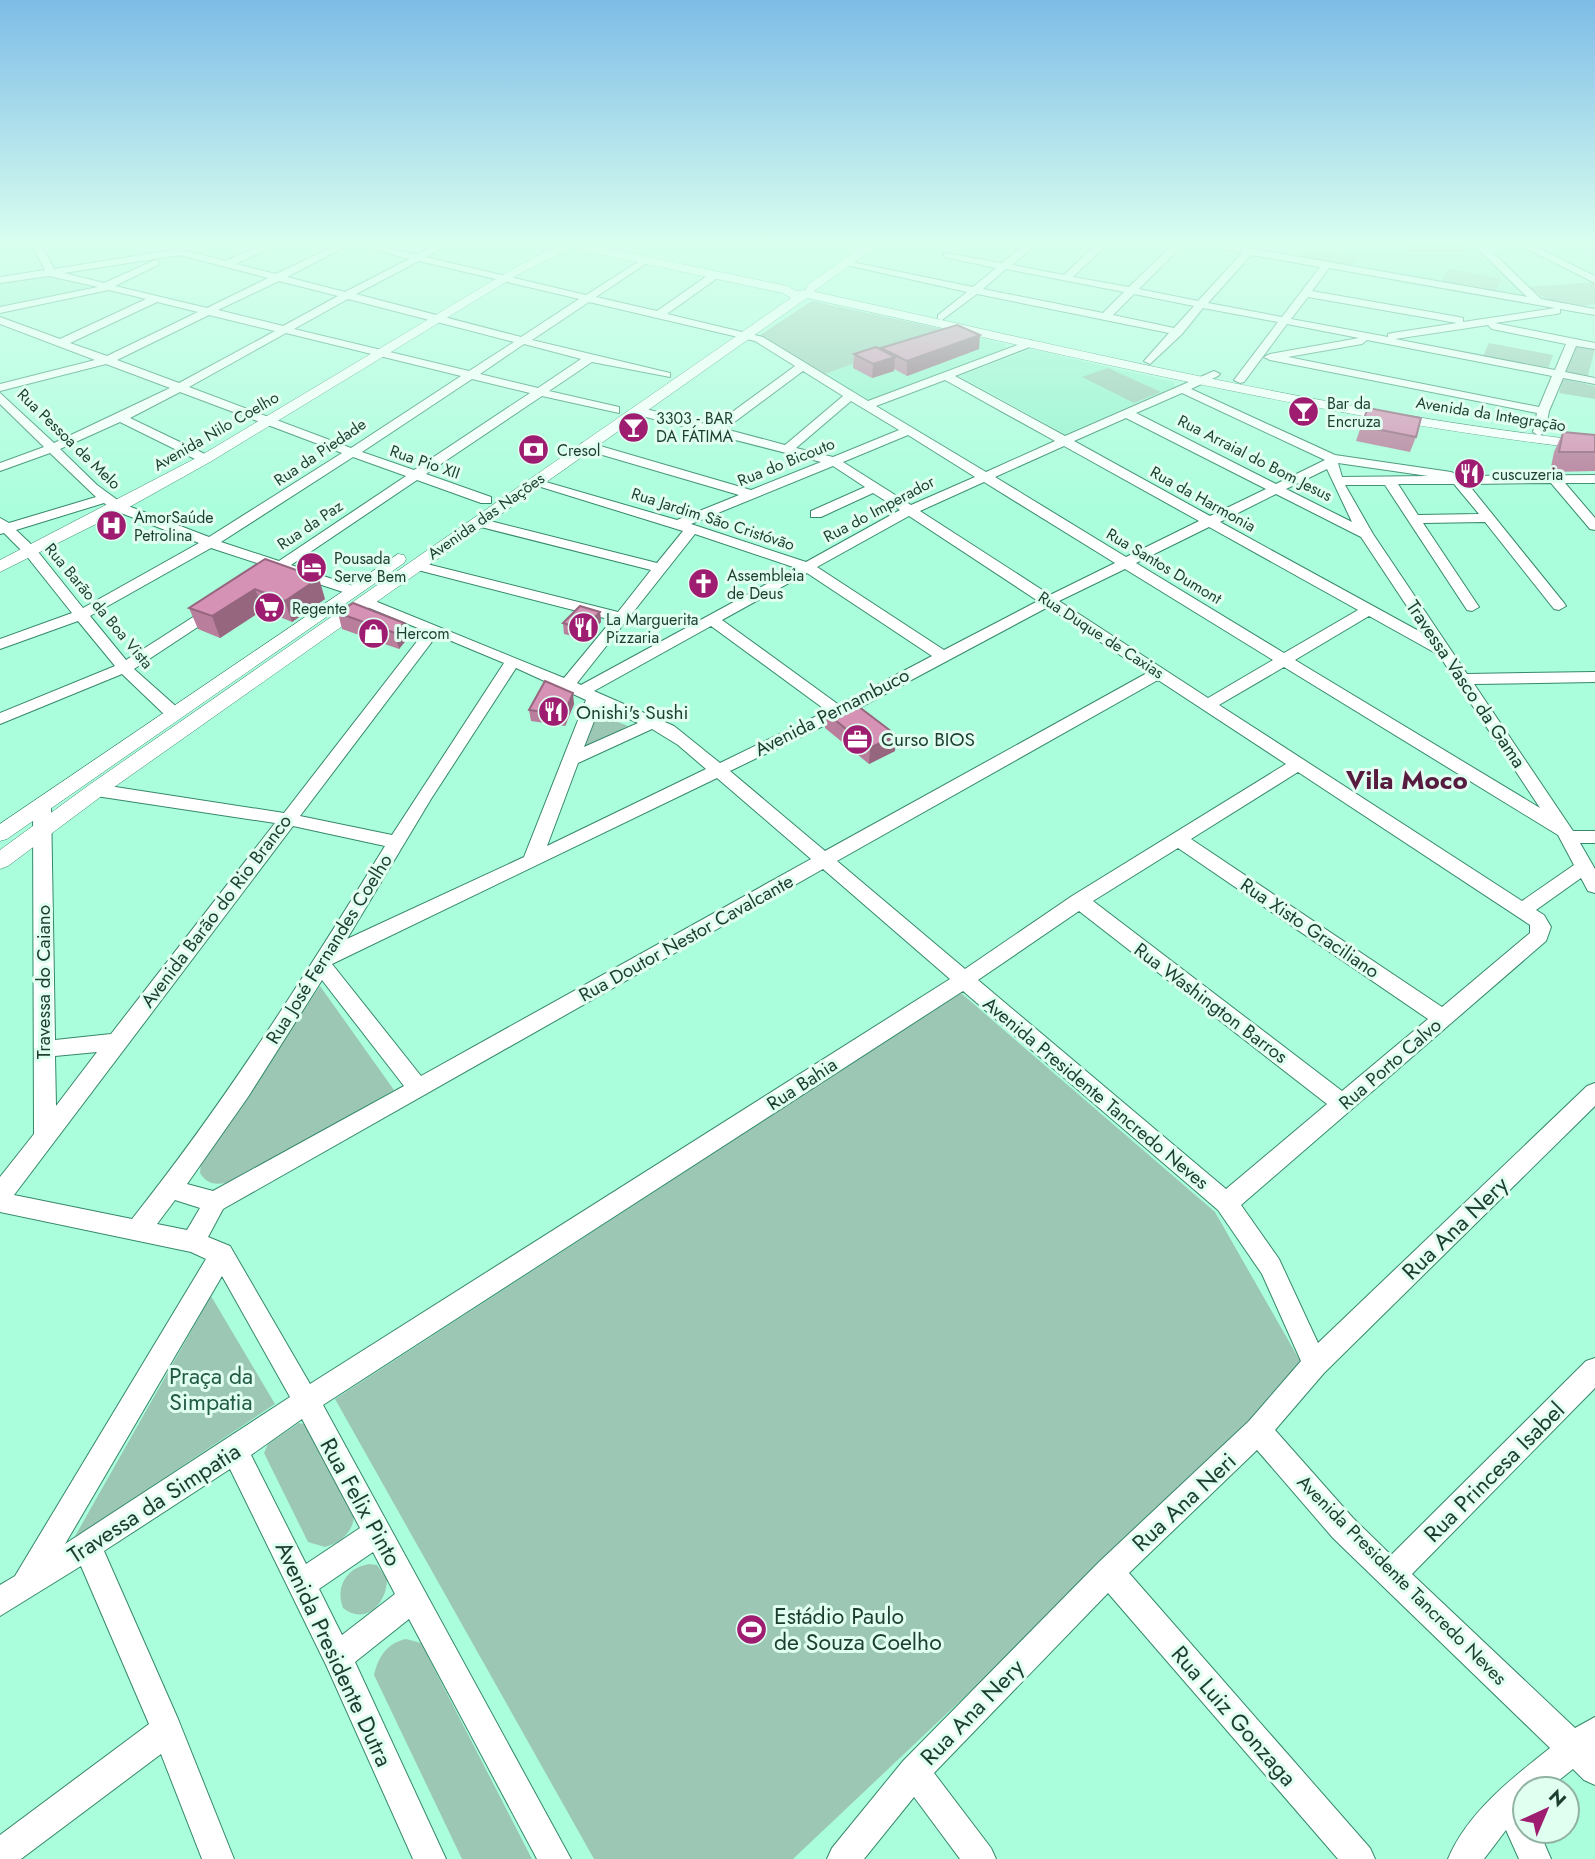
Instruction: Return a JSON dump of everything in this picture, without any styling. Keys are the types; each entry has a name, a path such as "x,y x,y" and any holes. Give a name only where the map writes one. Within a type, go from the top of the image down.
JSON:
{"main road":[{"name":"Avenida Nilo Coelho","path":"0,567 205,459 418,332"},
{"name":"Avenida das Nações","path":"0,834 263,652 415,565 638,411 739,332"},
{"name":"Avenida da Integração","path":"982,332 1515,438 1588,441"},
{"name":"Avenida da Integração","path":"1012,332 1150,361 1209,377 1240,380 1588,441"},
{"name":"Avenida das Nações","path":"0,861 96,789 284,658 433,536 666,375 736,334"},
{"path":"433,536 450,541"},
{"path":"263,652 262,656 269,660 284,658"}],"street":[{"name":"Rua Pio XII","path":"31,332 350,452 486,500"},
{"path":"60,343 84,332"},
{"path":"0,388 108,360 166,332"},
{"path":"0,467 52,450 121,418 180,389 280,332"},
{"path":"285,332 383,352 468,376 615,410"},
{"path":"492,332 666,375"},
{"name":"Rua da Piedade","path":"0,644 81,615 211,543 535,332"},
{"name":"Rua Santos Dumont","path":"726,332 759,339 803,365 1566,834"},
{"path":"1150,361 1178,332"},
{"path":"1240,380 1265,355 1279,332"},
{"path":"1343,332 1595,381"},
{"path":"1265,355 1422,332"},
{"path":"1518,332 1595,346"},
{"path":"1539,432 1556,373 1572,342"},
{"path":"867,405 1031,343"},
{"path":"1265,355 1543,411"},
{"name":"Rua da Paz","path":"246,588 590,358"},
{"path":"716,430 803,365"},
{"name":"Rua da Harmonia","path":"945,375 1445,652"},
{"name":"Rua do Imperador","path":"581,692 911,510 1209,377"},
{"path":"1185,390 1331,460 1438,473 1460,482 1559,606"},
{"path":"788,449 851,396"},
{"name":"Rua Pessoa de Melo","path":"0,397 103,499 211,543 358,596"},
{"name":"Rua Duque de Caxias","path":"638,411 834,461 1530,915"},
{"name":"Rua Arraial do Bom Jesus","path":"1128,414 1366,534"},
{"path":"121,418 205,459"},
{"name":"Rua do Bicouto","path":"533,858 571,760 581,692 619,617 659,568 685,527 752,495 907,431"},
{"path":"586,446 752,495"},
{"name":"Travessa Vasco da Gama","path":"1331,460 1338,481 1366,534 1566,834 1595,886"},
{"name":"Avenida Pernambuco","path":"326,961 838,712 1049,601 1331,460"},
{"path":"1555,480 1595,526"},
{"path":"1338,481 1595,480"},
{"path":"1389,481 1472,607"},
{"name":"Rua Jardim São Cristóvão","path":"534,483 685,527 807,567 942,656"},
{"path":"816,514 875,487"},
{"path":"2,527 103,499"},
{"path":"1413,519 1488,519"},
{"path":"478,522 659,568"},
{"name":"Rua Barão da Boa Vista","path":"2,527 30,551 124,668 173,713"},
{"path":"415,565 619,617"},
{"name":"Avenida Presidente Tancredo Neves","path":"358,596 513,661 651,723 684,741 1226,1203 1271,1267 1315,1364"},
{"path":"0,719 124,668 224,603"},
{"path":"1208,705 1368,610"},
{"path":"711,619 838,712"},
{"name":"Avenida Barão do Rio Branco","path":"0,1195 10,1168 45,1135 434,629"},
{"name":"Rua José Fernandes Coelho","path":"137,1231 171,1189 326,961 396,842 513,661"},
{"name":"Rua Doutor Nestor Cavalcante","path":"215,1202 1158,673"},
{"path":"1465,679 1595,677"},
{"path":"571,760 651,723"},
{"name":"Rua Bahia","path":"306,1401 963,981 1079,901 1297,765"},
{"path":"96,789 286,819 396,842"},
{"name":"Travessa do Caiano","path":"42,805 45,1135"},
{"path":"1566,834 1595,837"},
{"name":"Rua Xisto Graciliano","path":"1178,839 1443,1018"},
{"path":"1530,915 1584,867"},
{"name":"Rua Washington Barros","path":"1079,901 1343,1104"},
{"name":"Rua Porto Calvo","path":"1226,1203 1539,936 1542,931 1530,915"},
{"path":"326,961 418,1087"},
{"path":"44,1049 116,1042"},
{"name":"Rua Ana Nery","path":"1315,1364 1595,1092"},
{"path":"171,1189 215,1202 193,1242"},
{"path":"0,1202 193,1242 222,1254 24,1587"},
{"name":"Rua Felix Pinto","path":"222,1254 306,1401 555,1859"},
{"path":"1258,1430 1315,1364"},
{"name":"Rua Princesa Isabel","path":"1392,1574 1595,1370"},
{"name":"Travessa da Simpatia","path":"0,1602 306,1401"},
{"name":"Avenida Presidente Tancredo Neves","path":"1258,1430 1334,1517 1392,1574 1588,1750"},
{"name":"Rua Ana Neri","path":"1109,1572 1258,1430"},
{"name":"Avenida Presidente Dutra","path":"235,1450 337,1657 430,1859"},
{"path":"302,1584 378,1532"},
{"path":"87,1546 167,1730 218,1859"},
{"name":"Rua Ana Nery","path":"842,1859 914,1772 1109,1572"},
{"name":"Rua Luiz Gonzaga","path":"1109,1572 1359,1859"},
{"path":"337,1657 413,1598"},
{"path":"0,1854 167,1730"},
{"path":"1464,1859 1509,1800 1588,1750"},
{"path":"914,1772 980,1859"},
{"path":"1509,1800 1535,1859"}],"shaded area":[{"path":"942,332 954,332 1005,344 1005,349 869,401 825,374"},
{"path":"1031,349 1174,382 1175,387 1065,434 959,376"}],"green space":[{"path":"765,332 942,332 825,374 760,335"},
{"path":"1489,343 1553,355 1548,369 1483,356"},
{"path":"1574,344 1595,348 1588,376 1564,372"},
{"path":"1108,368 1161,392 1134,403 1082,377"},
{"path":"1563,379 1595,386 1595,399 1559,393"},
{"path":"594,712 628,726 573,755"},
{"path":"320,986 394,1090 235,1180 220,1184 207,1181 200,1173 201,1162"},
{"name":"Estádio Paulo de Souza Coelho","path":"961,993 1215,1212 1307,1373 793,1859 594,1859 335,1399"},
{"name":"Praça da Simpatia","path":"211,1296 275,1404 74,1538"},
{"path":"299,1423 308,1425 354,1512 352,1525 346,1535 325,1547 308,1542 264,1453 268,1444"},
{"path":"369,1564 377,1565 387,1579 386,1588 374,1609 367,1613 351,1613 343,1608 341,1600 344,1580 354,1570"},
{"path":"406,1639 421,1643 532,1859 462,1859 374,1675 384,1652"}],"building":[{"path":"935,332 973,332 980,335 907,361 881,348"},
{"path":"876,347 895,357 873,364 854,354"},
{"path":"1368,408 1421,418 1416,437 1361,426"},
{"path":"1563,432 1595,435 1595,452 1559,452"},
{"path":"265,559 319,578 285,601 255,589 212,616 189,608"},
{"path":"353,603 404,623 395,633 338,613"},
{"path":"580,606 600,612 583,629 563,623"},
{"path":"545,681 573,693 564,715 529,710"},
{"path":"850,700 896,735 870,748 825,712"}],"place":[{"name":"Bar da Encruza","path":"1304,412"},
{"name":"3303 - BAR DA FÁTIMA","path":"633,427"},
{"name":"Cresol","path":"534,450"},
{"name":"cuscuzeria","path":"1469,474"},
{"name":"AmorSaúde Petrolina","path":"111,526"},
{"name":"Pousada Serve Bem","path":"311,567"},
{"name":"Assembleia de Deus","path":"704,584"},
{"name":"Regente","path":"269,608"},
{"name":"La Marguerita Pizzaria","path":"583,628"},
{"name":"Hercom","path":"373,633"},
{"name":"Onishi's Sushi","path":"553,712"},
{"name":"Curso BIOS","path":"858,739"},
{"name":"Estádio Paulo de Souza Coelho","path":"751,1629"}],"district":[{"name":"Vila Moco","path":"1407,780"}]}
